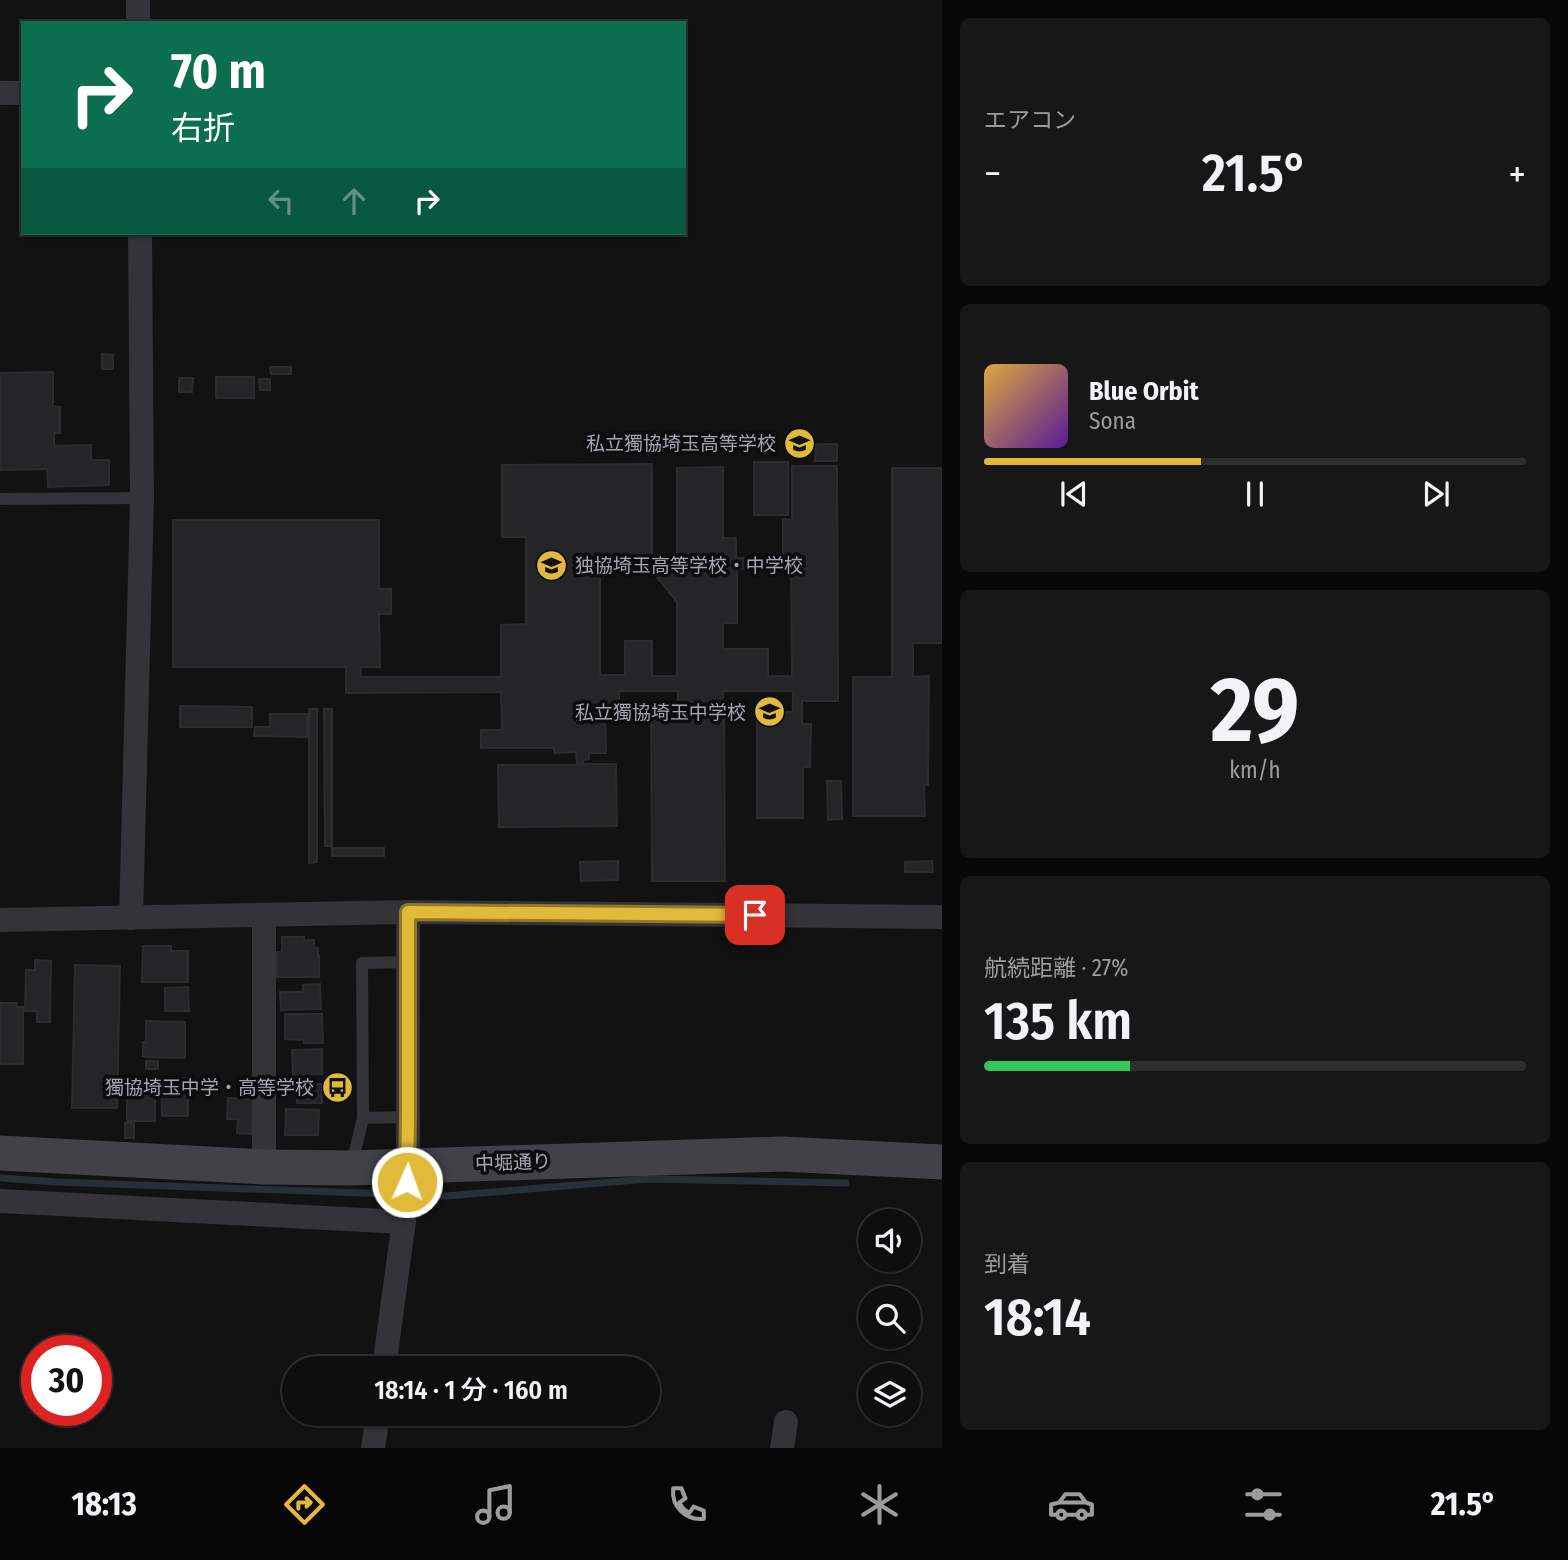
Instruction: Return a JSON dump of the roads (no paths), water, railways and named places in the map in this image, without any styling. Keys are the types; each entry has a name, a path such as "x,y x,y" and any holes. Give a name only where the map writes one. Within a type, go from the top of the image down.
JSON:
{"street":[{"path":"138,0 138,21"},
{"path":"0,93 21,93"},
{"path":"131,918 142,498 140,235"},
{"path":"0,920 408,912 942,917"},
{"path":"386,1356 404,1218 407,1174 408,912"},
{"path":"264,915 264,1167"},
{"name":"中堀通り","path":"0,1153 264,1167 351,1168 407,1174 782,1154 942,1162"},
{"path":"0,1201 404,1218"},
{"path":"782,1448 786,1422"},
{"path":"373,1448 376,1426"}],"lane":[{"path":"0,499 142,498"},
{"path":"351,1168 363,1118 362,963 408,962"},
{"path":"363,1118 408,1117"}],"waterway":[{"path":"0,1178 446,1196 648,1179 846,1183"}],"place":[{"name":"私立獨協埼玉高等学校","path":"799,443"},
{"name":"独協埼玉高等学校・中学校","path":"552,565"},
{"name":"私立獨協埼玉中学校","path":"769,712"},
{"name":"獨協埼玉中学・高等学校","path":"337,1087"}]}
